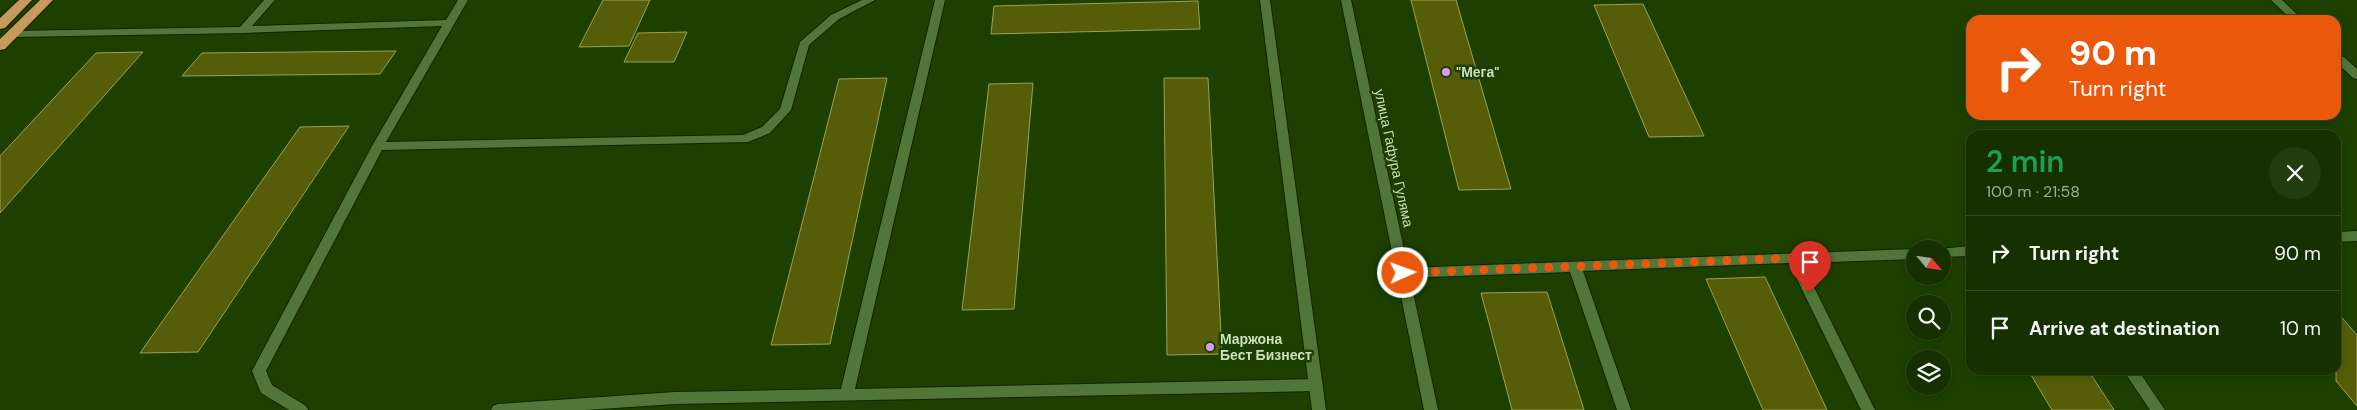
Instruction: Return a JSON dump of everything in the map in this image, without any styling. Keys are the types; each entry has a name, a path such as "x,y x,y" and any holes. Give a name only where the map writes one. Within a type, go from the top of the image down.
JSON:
{"highway":[{"path":"0,25 26,0"},
{"path":"0,46 6,34 47,0"}],"street":[{"path":"243,30 270,0"},
{"path":"301,410 266,389 259,371 378,146 463,0"},
{"path":"378,146 744,139 766,130 785,110 804,44 835,17 870,0"},
{"path":"847,393 940,0"},
{"path":"1265,0 1319,410"},
{"name":"улица Гафура Гуляма","path":"1346,0 1431,410"},
{"path":"2276,0 2292,15"},
{"path":"6,34 243,30 448,23"},
{"path":"2341,57 2357,58"},
{"path":"2341,60 2357,75"},
{"path":"2341,237 2357,236"},
{"path":"1951,252 1966,251"},
{"path":"1403,273 1906,254"},
{"path":"1793,258 1868,410"},
{"path":"1574,267 1624,410"},
{"path":"2134,375 2158,410"},
{"path":"498,410 673,404 847,393 1316,385"}],"building":[{"path":"603,0 650,0 629,46 579,47"},
{"path":"1411,0 1456,0 1511,189 1459,190"},
{"path":"1198,1 1200,29 991,34 994,6"},
{"path":"1643,4 1704,136 1649,137 1594,5"},
{"path":"687,32 674,62 624,62 638,33"},
{"path":"396,51 380,74 182,76 202,53"},
{"path":"143,52 0,213 0,156 96,53"},
{"path":"887,78 830,344 771,345 839,79"},
{"path":"1164,78 1208,78 1222,354 1167,355"},
{"path":"1033,83 1014,309 962,310 989,84"},
{"path":"349,126 198,352 140,353 300,127"},
{"path":"1765,277 1827,410 1763,410 1706,279"},
{"path":"1547,292 1584,410 1512,410 1481,293"},
{"path":"2341,317 2357,335 2357,406 2336,381 2336,375 2341,375"},
{"path":"2031,375 2091,375 2114,410 2052,410"}],"place":[{"name":"\"Мега\"","path":"1446,72"},
{"name":"Маржона Бест Бизнест","path":"1210,347"}],"route":[{"path":"1403,273 1793,258 1810,292"}]}
